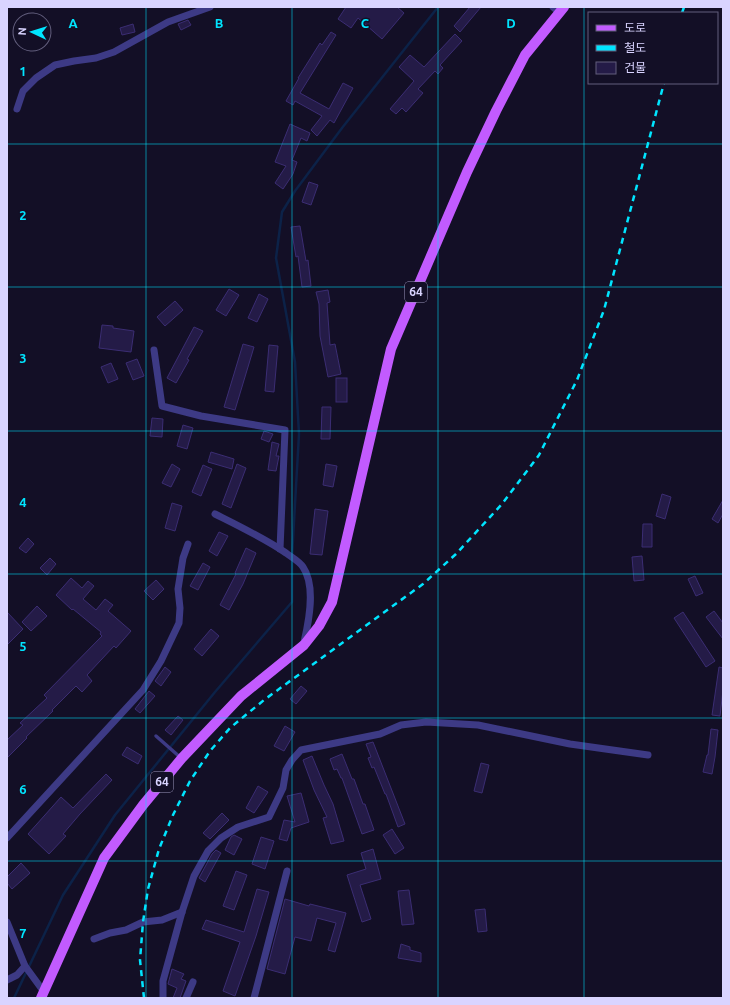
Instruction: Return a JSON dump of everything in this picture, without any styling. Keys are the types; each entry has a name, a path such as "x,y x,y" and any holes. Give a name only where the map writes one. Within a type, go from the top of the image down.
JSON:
{"main road":[{"name":"64","path":"42,995 104,858 179,756 241,696 304,645 319,626 332,602 391,349 467,172 496,111 526,55 559,9"}],"street":[{"path":"17,109 23,91 36,78 55,65 96,58 114,52 168,22 210,7"},
{"path":"154,350 162,406 201,416 285,430 280,549"},
{"path":"215,514 270,542 303,567 308,580 311,597 310,617 304,645"},
{"path":"7,838 143,690 162,661 179,623 180,608 178,589 183,558 188,544"},
{"path":"163,998 163,981 182,912 194,876 208,851 221,838 238,826 269,817 283,788 286,770 301,750 380,734 401,725 426,722 478,725 570,744 648,755"},
{"path":"254,998 287,871"},
{"path":"94,939 110,933 126,930 143,922 162,920 182,912"},
{"path":"7,922 25,966 37,982 42,995"},
{"path":"7,980 16,975 25,966"},
{"path":"186,998 193,982"}],"lane":[{"path":"156,736 179,756"}],"building":[{"path":"346,7 397,7 404,13 382,39 358,18 351,28 338,19"},
{"path":"470,7 481,7 460,32 454,26"},
{"path":"188,20 191,25 181,30 178,24"},
{"path":"133,24 135,32 122,35 120,28"},
{"path":"331,32 336,35 300,93 329,109 343,83 353,88 334,123 330,120 317,136 311,130 322,116 295,101 293,105 286,101 298,78 320,43 322,45"},
{"path":"455,34 462,41 440,65 443,68 438,74 435,71 418,89 423,93 406,112 402,108 396,114 390,109 414,81 399,67 410,55 424,67"},
{"path":"290,124 310,133 307,141 301,138 292,160 297,162 293,174 283,189 275,183 286,166 275,162"},
{"path":"309,182 318,185 311,205 302,202"},
{"path":"300,226 306,261 308,260 311,286 302,287 298,256 296,257 291,227"},
{"path":"229,289 239,295 226,316 216,310"},
{"path":"328,290 330,302 327,303 330,345 335,344 341,374 328,377 320,336 319,304 316,292"},
{"path":"259,294 268,299 257,322 248,318"},
{"path":"175,301 183,310 165,326 157,317"},
{"path":"102,325 134,331 131,352 99,348"},
{"path":"194,327 203,331 187,359 189,360 176,383 167,378"},
{"path":"243,344 254,347 235,410 224,407"},
{"path":"269,345 278,346 274,392 265,391"},
{"path":"137,359 144,376 133,380 126,363"},
{"path":"111,363 118,379 108,383 101,367"},
{"path":"336,378 347,378 347,402 336,402"},
{"path":"322,407 331,407 330,439 321,439"},
{"path":"152,418 163,419 162,437 150,436"},
{"path":"183,425 193,428 187,449 177,446"},
{"path":"264,431 273,434 269,442 261,439"},
{"path":"272,442 279,444 276,456 279,456 276,471 268,470"},
{"path":"211,452 234,459 232,469 208,462"},
{"path":"172,464 180,469 171,487 162,483"},
{"path":"237,464 246,468 231,508 222,504"},
{"path":"326,464 337,466 333,487 323,485"},
{"path":"203,465 212,469 201,496 192,492"},
{"path":"662,494 671,497 665,519 656,516"},
{"path":"723,500 723,514 718,523 712,519"},
{"path":"172,503 182,506 175,531 165,528"},
{"path":"315,509 328,511 322,555 310,554"},
{"path":"643,524 652,524 652,547 642,547"},
{"path":"219,532 228,536 217,556 209,551"},
{"path":"28,538 34,544 26,553 19,548"},
{"path":"246,548 256,553 243,584 229,610 220,605 236,574 235,573"},
{"path":"642,556 644,580 634,581 632,557"},
{"path":"50,558 56,564 47,575 40,568"},
{"path":"203,563 210,567 198,590 190,586"},
{"path":"695,576 703,593 696,596 688,579"},
{"path":"71,578 82,588 88,581 94,586 83,599 96,610 105,599 113,605 108,611 131,631 116,648 114,646 87,675 92,681 82,692 76,686 7,758 7,740 23,725 20,723 47,698 44,695 102,636 100,634 101,632 73,609 72,610 56,595"},
{"path":"156,580 164,589 153,600 144,591"},
{"path":"37,606 47,616 31,631 22,622"},
{"path":"714,611 723,623 723,639 706,617"},
{"path":"7,612 23,629 7,645"},
{"path":"683,612 715,661 706,667 674,618"},
{"path":"211,629 219,636 202,656 194,649"},
{"path":"165,667 171,672 161,686 155,681"},
{"path":"719,667 723,668 723,690 720,716 712,715"},
{"path":"301,686 307,691 296,704 290,699"},
{"path":"149,691 155,696 140,713 135,709"},
{"path":"178,716 183,720 171,735 165,730"},
{"path":"285,726 295,732 284,751 274,746"},
{"path":"711,729 718,730 712,774 703,772 708,755"},
{"path":"373,742 405,824 398,827 386,794 374,767 372,768 368,758 371,757 366,744"},
{"path":"127,747 142,756 138,764 122,755"},
{"path":"342,754 352,779 354,779 363,804 365,804 374,830 362,834 342,778 337,769 334,770 330,759"},
{"path":"312,756 333,804 344,841 331,844 323,818 327,817 314,790 303,760"},
{"path":"481,763 489,765 482,793 474,791"},
{"path":"106,774 112,780 80,814 63,834 66,836 49,854 28,834 61,797 73,808"},
{"path":"258,786 268,792 254,813 246,808"},
{"path":"301,793 309,822 291,828 287,841 279,839 284,820 295,822 287,796"},
{"path":"222,813 229,820 210,839 203,833"},
{"path":"392,829 404,848 395,854 383,835"},
{"path":"234,835 242,839 234,855 225,850 231,837"},
{"path":"261,837 274,841 265,869 252,864"},
{"path":"373,849 381,879 360,885 371,919 362,922 347,875 366,869 361,853"},
{"path":"216,850 221,853 205,882 199,878 212,854"},
{"path":"21,863 30,873 12,889 7,883 7,877"},
{"path":"236,871 247,875 234,910 223,906"},
{"path":"257,889 269,892 256,936 235,996 223,991 240,942 202,929 206,920 244,932"},
{"path":"409,890 414,924 402,925 398,891"},
{"path":"285,899 309,906 310,904 346,913 335,952 328,950 336,923 317,918 311,941 295,937 285,974 267,969"},
{"path":"485,909 487,931 478,932 475,910"},
{"path":"401,944 410,947 410,950 421,953 421,962 398,958"},
{"path":"172,969 184,974 181,979 186,981 180,998 173,998 177,988 168,984"}],"waterway":[{"path":"14,998 63,895 115,815 215,692 292,602 292,557 299,434 295,362 276,258 282,212 295,191 342,128 438,7"}],"railway":[{"path":"682,12 684,7"},
{"path":"144,998 140,960 143,922 148,889 159,849 173,815 190,781 210,751 230,728 264,700 423,584 456,554 502,504 539,455 577,380 604,310 664,84"}]}
